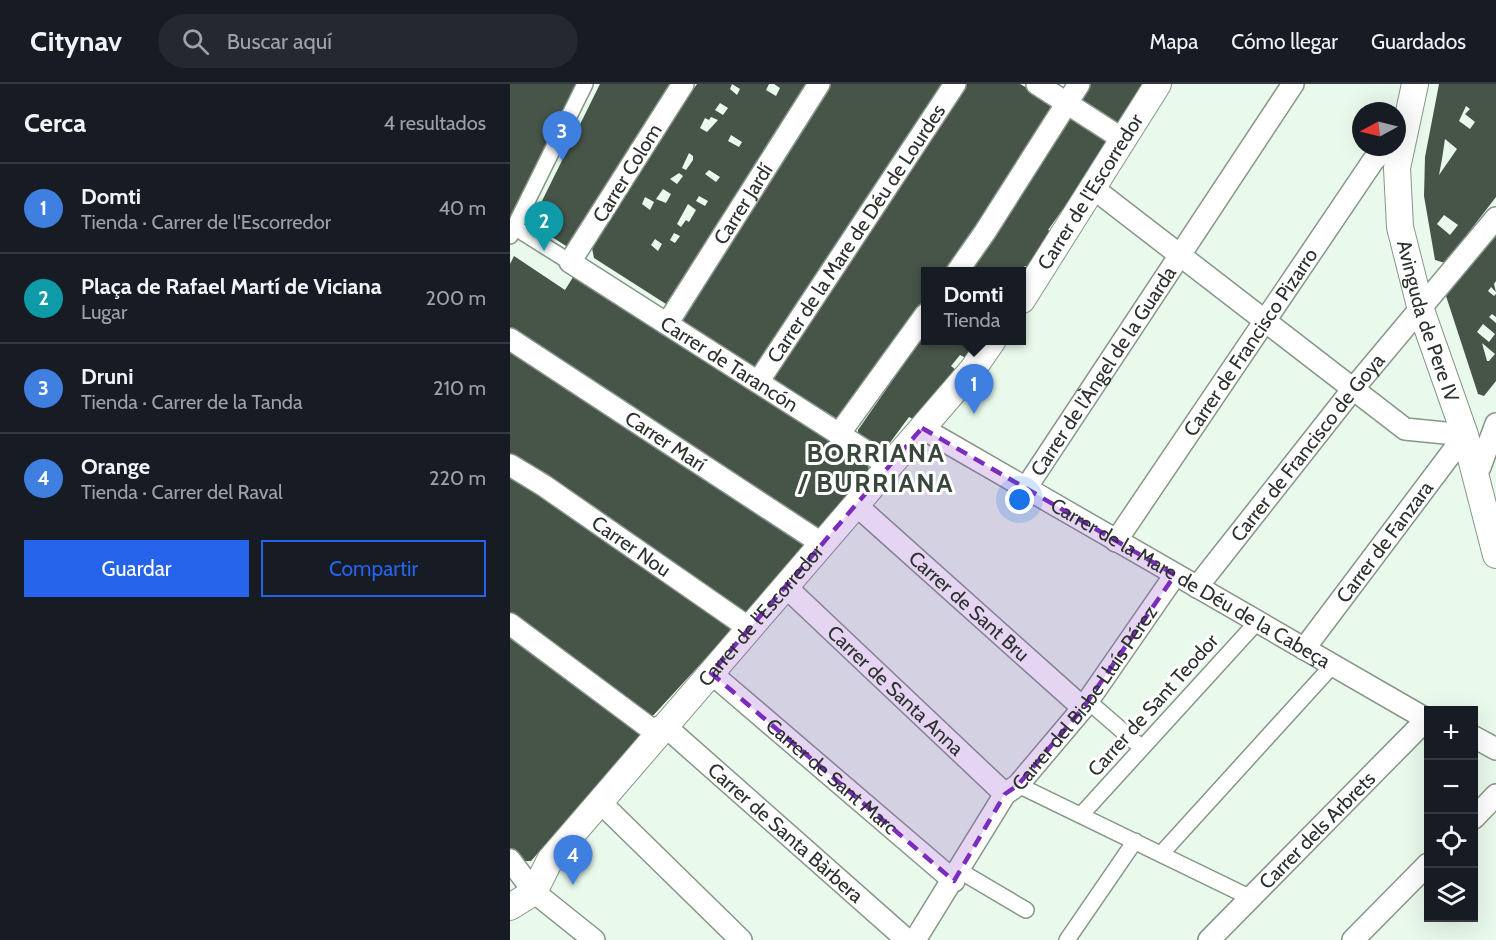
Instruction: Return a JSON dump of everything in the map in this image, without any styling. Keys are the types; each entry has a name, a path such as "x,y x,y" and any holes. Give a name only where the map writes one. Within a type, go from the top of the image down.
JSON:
{"street":[{"path":"570,262 512,231 585,84"},
{"name":"Carrer Colom","path":"570,262 683,84"},
{"name":"Carrer Jardí","path":"667,324 819,84"},
{"name":"Carrer de la Mare de Déu de Lourdes","path":"758,382 955,84"},
{"path":"1037,84 1124,140"},
{"path":"961,267 986,232 1079,84"},
{"name":"Carrer de l'Escorredor","path":"1026,294 1158,84"},
{"name":"Carrer de l'Àngel de la Guarda","path":"1026,488 1293,84"},
{"name":"Avinguda de Pere IV","path":"1406,111 1415,84"},
{"name":"Carrer de Francisco Pizarro","path":"1116,541 1378,156"},
{"name":"Avinguda de Pere IV","path":"1397,156 1400,227 1421,310 1466,435 1496,555"},
{"path":"1093,188 1405,429 1466,435 1480,466 1496,424"},
{"name":"Carrer de Francisco de Goya","path":"1197,588 1353,388 1421,310 1496,218"},
{"name":"Carrer de Tarancón","path":"570,262 889,466"},
{"path":"839,434 921,321"},
{"name":"Carrer Marí","path":"510,339 821,543"},
{"name":"Carrer de l'Escorredor","path":"534,892 550,860 973,369 990,345"},
{"name":"Carrer de la Mare de Déu de la Cabeça","path":"922,428 1424,718"},
{"name":"Carrer de Fanzara","path":"1304,649 1466,435"},
{"name":"Carrer Nou","path":"510,465 543,485 749,628"},
{"name":"Carrer de Sant Bru","path":"855,504 1085,705"},
{"name":"Carrer del Bisbe Lluís Pérez","path":"915,940 1012,790 1085,705 1175,575"},
{"name":"Carrer de Santa Anna","path":"785,586 1012,790"},
{"name":"Carrer de Sant Teodor","path":"1081,815 1257,622"},
{"path":"510,624 651,729 665,726"},
{"path":"1161,854 1332,666"},
{"name":"Carrer de Sant Marc","path":"711,673 957,876"},
{"path":"1085,705 1142,748"},
{"name":"Carrer dels Arbrets","path":"1209,940 1424,723"},
{"name":"Carrer de Santa Bàrbera","path":"665,726 907,940"},
{"path":"1478,740 1496,749"},
{"path":"1012,790 1081,815 1251,898"},
{"path":"1477,814 1496,795"},
{"path":"600,802 741,940"},
{"path":"1067,940 1135,842"},
{"path":"510,860 534,892 570,932 594,940"},
{"path":"1353,940 1424,868"},
{"path":"957,876 1026,910"},
{"path":"510,907 534,892"}],"highlighted area":[{"path":"922,428 1175,575 1083,708 1018,785 1005,794 954,881 711,673"}],"building":[{"path":"510,84 577,84 510,222"},
{"path":"600,84 673,84 572,247 566,246 535,226 533,219"},
{"path":"697,84 732,84 769,84 766,90 776,96 780,88 774,84 809,84 670,303 666,304 594,258 592,248 666,128","holes":["732,84 740,89 737,95 730,89","720,103 728,108 723,115 715,110","711,117 718,120 707,132 700,128 705,118 709,120","731,135 742,142 739,147 728,141","689,153 693,156 693,160 686,170 682,168","709,170 720,177 716,182 705,174","679,173 683,176 677,184 670,179","663,189 671,194 666,203 656,199","699,196 708,201 705,206 696,201","645,197 654,202 650,210 642,204","688,204 696,210 689,222 686,220 681,227 677,224","674,233 680,236 675,243 670,240","655,239 662,244 658,251 651,245"]},
{"path":"831,84 947,84 762,366 754,367 684,323 683,316"},
{"path":"966,84 1020,84 1056,104 952,267 921,267 921,312 845,417 836,418 775,381 773,371"},
{"path":"1090,84 1142,84 1117,123 1112,123 1080,100"},
{"path":"1439,84 1496,84 1496,197 1445,263 1435,260 1424,196 1425,157","holes":["1466,106 1470,109 1465,114 1475,122 1470,129 1459,121","1445,139 1457,149 1439,175","1444,215 1458,225 1450,235 1437,224"]},
{"path":"1073,118 1105,136 1107,143 1070,199 1073,200 1066,210 1063,209 1048,230 1053,232 1029,268 1025,266 972,267 1067,119"},
{"path":"1496,233 1496,281 1494,284 1496,292 1491,287 1488,291 1494,296 1496,294 1496,317 1492,314 1489,317 1496,323 1496,381 1484,396 1478,394 1446,296","holes":["1483,324 1495,334 1489,342 1477,332","1482,343 1495,354 1489,361 1487,361"]},
{"path":"514,256 565,290 575,274 868,461 869,472 819,529 510,328 510,264"},
{"path":"921,339 921,345 969,345 974,348 966,358 960,355 951,366 956,370 915,420 909,417 886,448 881,450 858,434 858,430"},
{"path":"510,346 804,538 804,547 745,616 510,458"},
{"path":"510,472 729,622 730,632 649,720 510,616"},
{"path":"510,631 637,726 641,735 531,861 519,861 510,849"}],"place":[{"name":"Druni","path":"562,161"},
{"name":"Plaça de Rafael Martí de Viciana","path":"544,251"},
{"name":"Domti","path":"974,414"},
{"name":"Orange","path":"573,885"}],"district":[{"name":"BORRIANA / BURRIANA","path":"876,468"}]}
